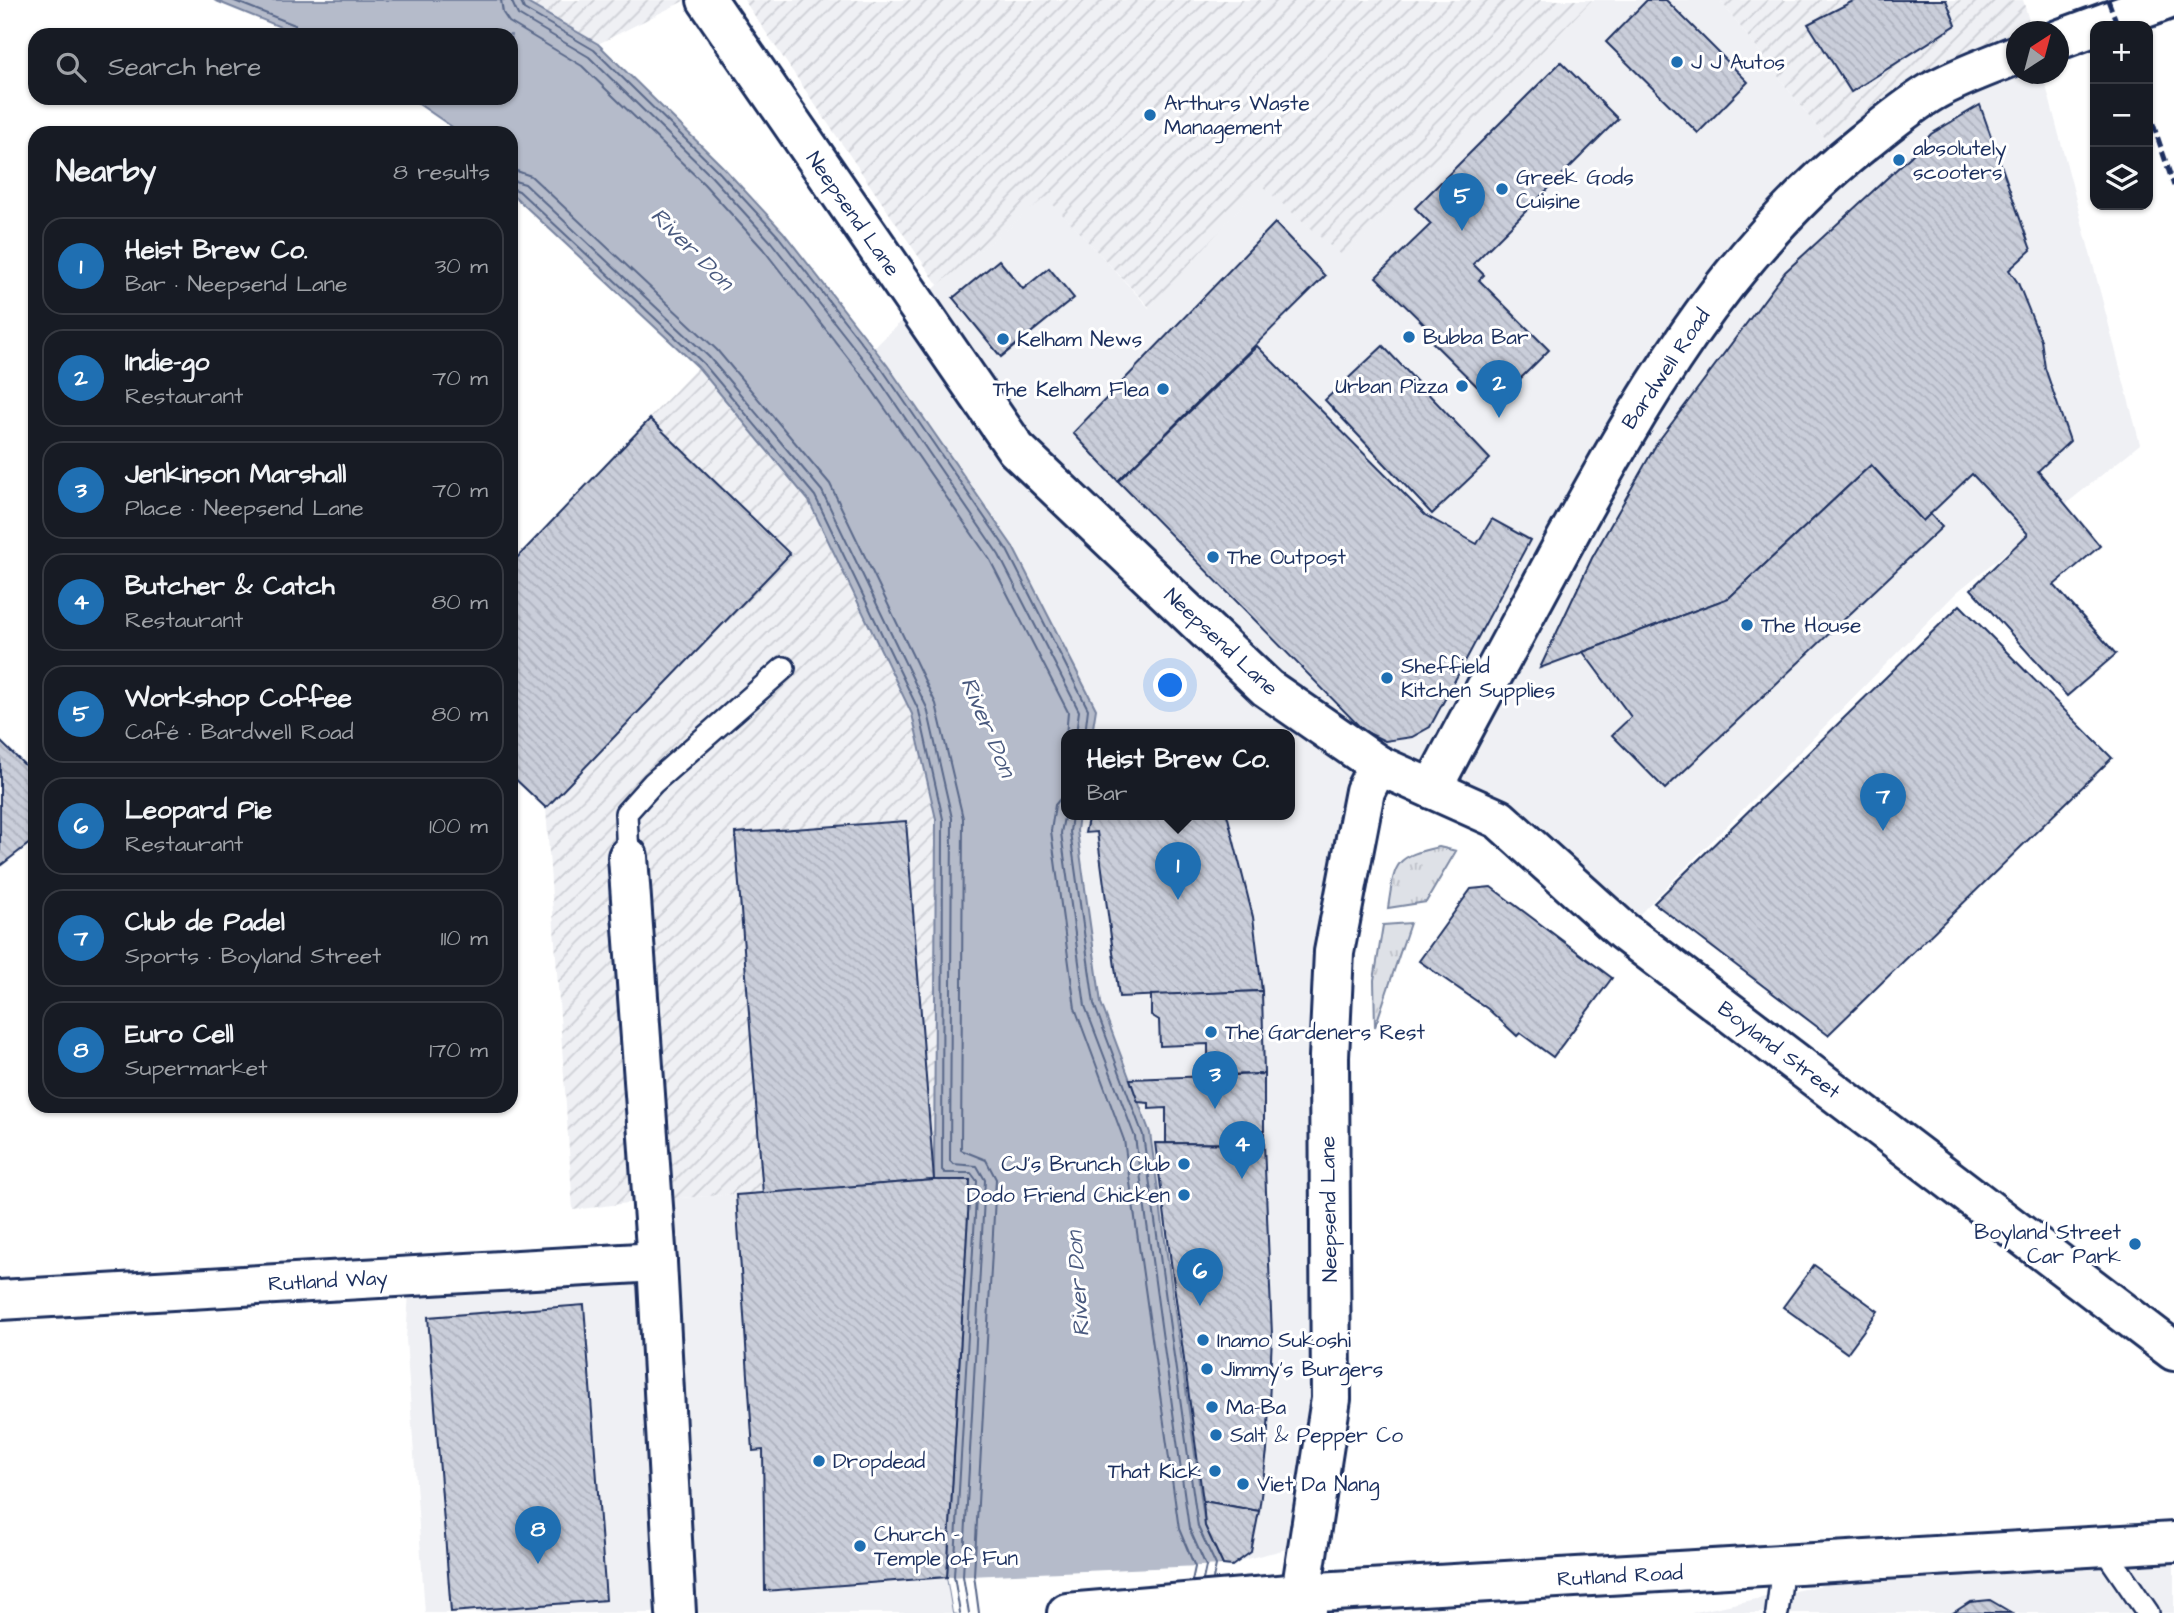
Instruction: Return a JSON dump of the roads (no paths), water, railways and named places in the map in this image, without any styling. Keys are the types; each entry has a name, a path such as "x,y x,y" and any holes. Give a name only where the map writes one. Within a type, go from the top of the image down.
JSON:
{"street":[{"name":"Neepsend Lane","path":"707,0 1016,449 1267,688 1378,765 1365,791 1334,952 1329,1057 1331,1399 1304,1603"},
{"path":"2069,36 2167,0"},
{"name":"Bardwell Road","path":"1432,789 1622,435 1736,267 1785,214 1842,160 1901,113 1975,70 2006,59"},
{"name":"Boyland Street","path":"1378,765 1499,819 1623,931 2174,1351"},
{"path":"628,857 657,1262 676,1613"},
{"name":"Rutland Way","path":"0,1300 657,1262"},
{"name":"Rutland Road","path":"1067,1613 1214,1601 1304,1603 1783,1566 2174,1542"}],"lane":[{"path":"628,857 626,813 653,783 784,668"},
{"path":"2102,1546 2148,1613"},
{"path":"1777,1613 1783,1566"}],"water":[{"name":"River Don","path":"214,0 522,0 598,44 722,166 783,232 887,365 1013,547 1096,709 1093,729 1061,729 1061,820 1078,820 1077,831 1101,1003 1150,1133 1205,1526 1223,1565 953,1613 947,1577 970,1180 934,1180 936,819 912,714 809,501 698,367 518,200 518,126 451,126 420,105 518,105 518,28 283,28"}],"railway":[{"path":"2108,0 2116,21"},
{"path":"2153,124 2174,186"}],"place":[{"name":"J J Autos","path":"1677,62"},
{"name":"Arthurs Waste Management","path":"1150,115"},
{"name":"absolutely scooters","path":"1899,160"},
{"name":"Greek Gods Cuisine","path":"1502,189"},
{"name":"Workshop Coffee","path":"1462,231"},
{"name":"Bubba Bar","path":"1409,337"},
{"name":"Kelham News","path":"1003,339"},
{"name":"Urban Pizza","path":"1462,386"},
{"name":"The Kelham Flea","path":"1163,389"},
{"name":"Indie-go","path":"1499,418"},
{"name":"The Outpost","path":"1213,557"},
{"name":"The House","path":"1747,625"},
{"name":"Sheffield Kitchen Supplies","path":"1387,678"},
{"name":"Club de Padel","path":"1883,831"},
{"name":"Heist Brew Co.","path":"1178,900"},
{"name":"The Gardeners Rest","path":"1211,1032"},
{"name":"Jenkinson Marshall","path":"1215,1109"},
{"name":"CJ's Brunch Club","path":"1184,1164"},
{"name":"Butcher & Catch","path":"1242,1179"},
{"name":"Dodo Friend Chicken","path":"1184,1195"},
{"name":"Boyland Street Car Park","path":"2135,1244"},
{"name":"Leopard Pie","path":"1200,1306"},
{"name":"Inamo Sukoshi","path":"1203,1340"},
{"name":"Jimmy's Burgers","path":"1207,1369"},
{"name":"Ma-Ba","path":"1212,1407"},
{"name":"Salt & Pepper Co","path":"1216,1435"},
{"name":"Dropdead","path":"819,1461"},
{"name":"That Kick","path":"1215,1471"},
{"name":"Viet Da Nang","path":"1243,1484"},
{"name":"Church - Temple of Fun","path":"860,1546"},
{"name":"Euro Cell","path":"538,1564"}]}
